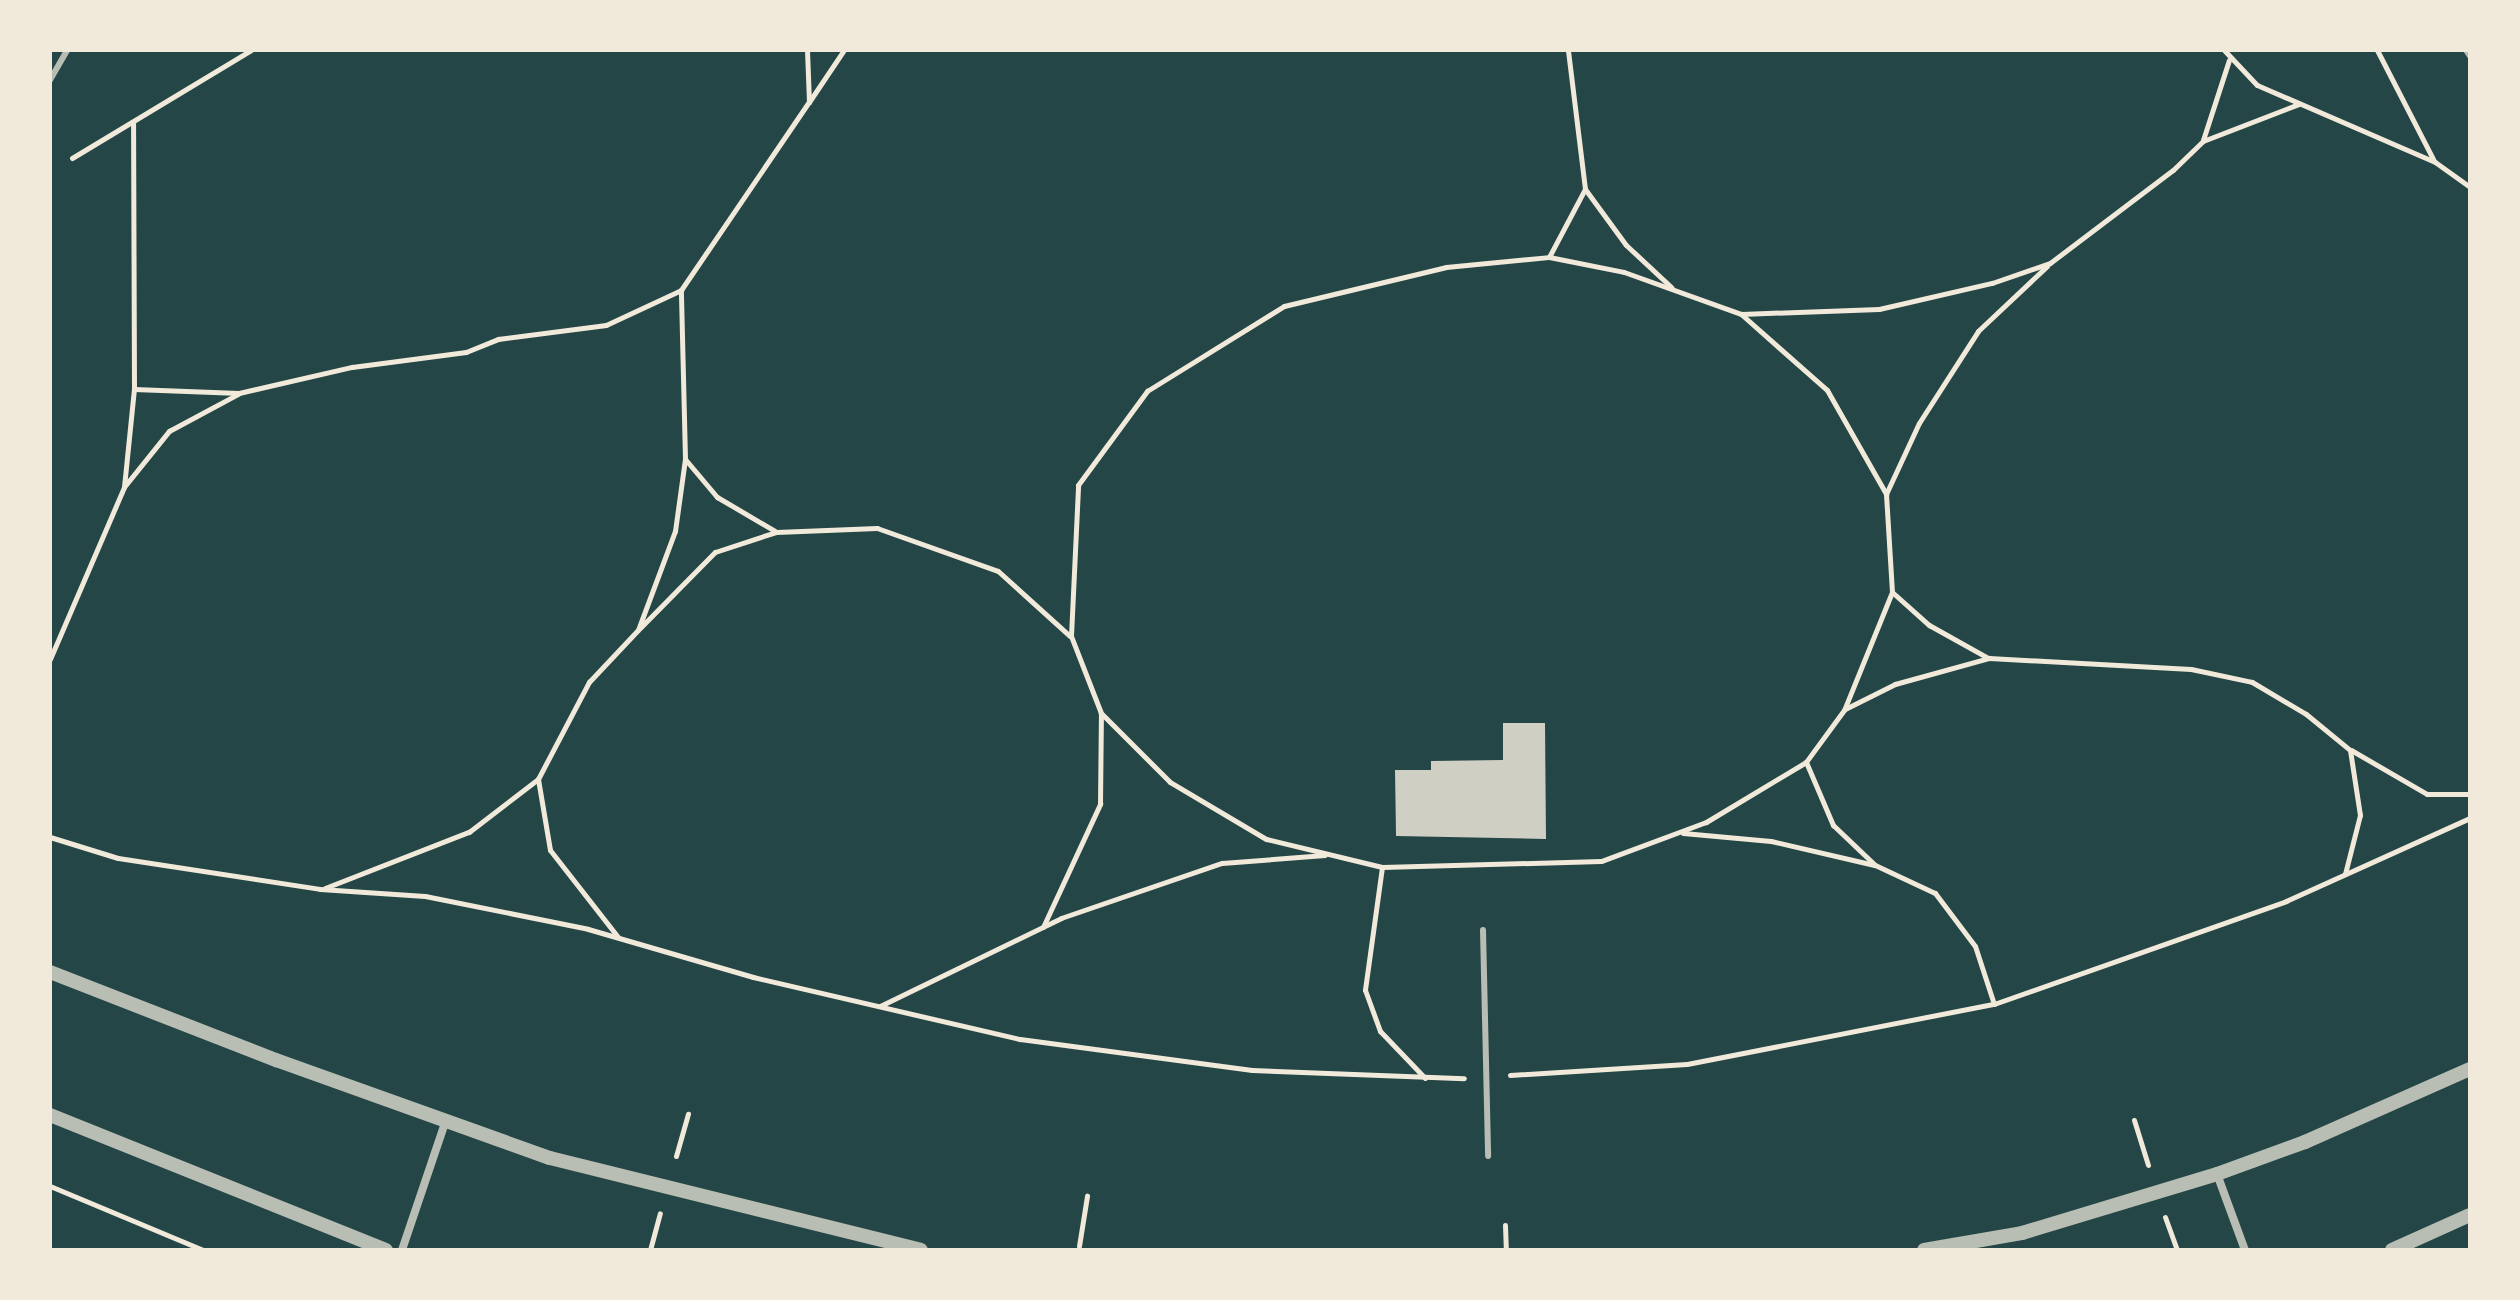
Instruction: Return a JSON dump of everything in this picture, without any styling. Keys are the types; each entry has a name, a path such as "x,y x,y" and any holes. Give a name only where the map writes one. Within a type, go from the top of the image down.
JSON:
{"street":[{"path":"50,972 445,1123 550,1158 921,1250"},
{"path":"1924,1250 2022,1233 2217,1174 2305,1142 2470,1069"},
{"path":"50,1115 386,1250"},
{"path":"402,1250 445,1123"},
{"path":"2217,1174 2245,1250"},
{"path":"2392,1250 2470,1215"}],"lane":[{"path":"50,80 67,50"},
{"path":"2466,50 2470,56"},
{"path":"1483,930 1488,1156"}],"path":[{"path":"72,158 251,50"},
{"path":"807,50 809,102"},
{"path":"134,389 239,393 352,367 466,352 498,339 606,325 681,290 844,50"},
{"path":"1568,50 1585,189 1626,245 1675,290"},
{"path":"2224,50 2229,60 2257,85 2435,162 2470,187"},
{"path":"2377,50 2435,162"},
{"path":"2203,141 2229,60"},
{"path":"1886,494 1919,423 1978,331 2050,263 2173,170 2203,141 2299,104"},
{"path":"124,487 134,389 133,122"},
{"path":"1549,257 1585,189"},
{"path":"1043,927 1100,804 1101,713 1071,636 1078,485 1147,391 1284,306 1446,267 1549,257 1624,272 1741,314 1827,390 1886,494 1892,592 1844,710 1806,762 1680,832 1601,861 1382,867 1266,839 1170,782 1101,713"},
{"path":"1741,314 1879,309 1992,283 2050,263"},
{"path":"638,630 675,531 685,459 681,290"},
{"path":"50,659 124,487 169,431 239,393"},
{"path":"685,459 717,497 776,532"},
{"path":"320,889 469,832 538,779 589,682 715,552 776,532 877,528 998,571 1071,636"},
{"path":"1892,592 1929,625 1989,658"},
{"path":"1844,710 1895,684 1989,658 2191,669 2252,682 2306,714 2350,750 2427,794 2470,794"},
{"path":"2345,874 2360,815 2350,750"},
{"path":"1806,762 1833,825 1875,865"},
{"path":"538,779 550,850 619,938"},
{"path":"50,837 118,858 320,889 425,896 619,938 879,1006 1020,1039 1208,1064 1425,1078 1687,1064 1994,1004 2286,901 2470,818"},
{"path":"1680,832 1771,841 1875,865 1935,893 1975,946 1994,1004"},
{"path":"879,1006 1043,927 1222,863 1332,855"},
{"path":"1382,867 1365,990 1380,1031 1425,1078"},
{"path":"676,1156 688,1114"},
{"path":"2134,1120 2148,1165"},
{"path":"50,1186 203,1250"},
{"path":"1079,1246 1087,1196"},
{"path":"650,1250 660,1212"},
{"path":"2165,1216 2177,1250"},
{"path":"1505,1225 1506,1250"}],"shaded area":[{"path":"50,50 2470,50 2470,1250 50,1250"}],"building":[{"path":"1503,723 1545,723 1546,839 1396,836 1395,770 1431,770 1431,761 1503,760"}]}
